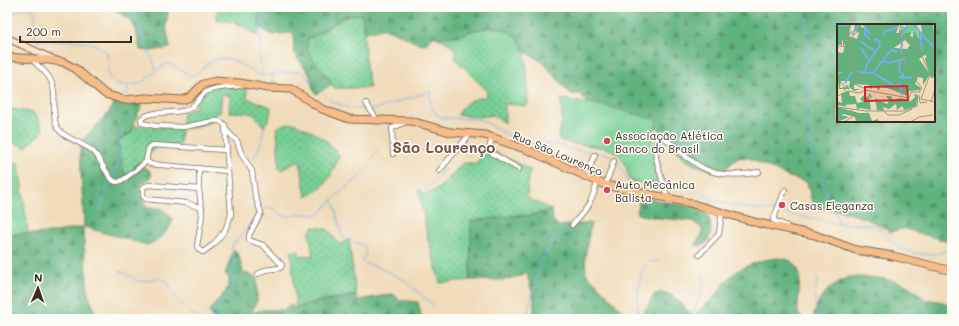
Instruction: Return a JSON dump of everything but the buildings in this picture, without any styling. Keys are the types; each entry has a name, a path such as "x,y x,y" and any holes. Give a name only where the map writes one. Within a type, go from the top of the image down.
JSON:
{"main road":[{"path":"7,57 55,60"},
{"name":"Rua São Lourenço","path":"55,60 76,70 105,94 124,100 146,98 183,100 190,97 199,86 208,82 246,84 267,88 291,89 322,108 335,114 358,121 411,121 450,132 471,132 492,137 528,150 605,185 667,198 782,229 801,231 856,250 893,256 952,271"}],"street":[{"path":"7,38 55,60"},
{"path":"31,58 50,78 53,86 56,123 59,131 90,149 103,164 111,180 114,182 121,181 147,161 149,147 153,145 225,150"},
{"path":"246,84 214,89 207,92 192,108 155,113 144,116 140,120 146,124 184,127 217,121 222,122 236,141 242,155 252,171 255,195 261,213 249,239 263,245 282,265 280,268 268,269 258,274"},
{"path":"367,105 377,120"},
{"path":"394,154 392,128 411,121"},
{"path":"199,169 199,189 202,208 197,244 200,252 205,251 214,244 225,230 230,218 231,211 225,150 225,128"},
{"path":"439,171 471,132"},
{"path":"667,198 666,188 656,156 656,141 660,136 665,138 697,165 717,174 741,175 759,172"},
{"path":"492,137 490,144 493,154 519,169"},
{"path":"586,177 595,154"},
{"path":"147,161 150,164 227,171"},
{"path":"605,185 614,161"},
{"path":"572,225 589,207 594,197 598,182"},
{"path":"199,189 150,185 143,188 143,196 146,199 186,203 202,208"},
{"path":"785,190 773,219 774,221 801,231"},
{"path":"699,255 720,234 722,212"}],"green space":[{"path":"109,7 169,7 166,25 170,48 150,51 140,50 136,30 130,20"},
{"path":"217,7 258,7 260,27 257,36 238,24 217,21"},
{"path":"258,7 952,7 952,243 906,229 889,232 883,227 864,218 842,211 813,207 807,182 789,177 747,157 738,158 722,171 713,171 692,164 683,158 655,125 590,105 579,94 570,94 543,62 525,52 517,38 505,30 498,28 483,28 459,36 431,37 427,43 421,45 388,30 374,30 365,33 362,15 347,16 340,19 322,32 308,38 308,50 311,56 332,84 316,94 309,74 294,51 294,35 291,33 272,35 260,27"},
{"path":"357,14 362,15 363,17 366,67 370,88 334,88 328,76 311,56 306,43 308,38 321,33 343,18"},
{"path":"490,27 504,30 514,35 521,43 527,65 527,106 505,104 505,123 493,115 479,117 458,115 468,102 485,97 487,94 486,90 455,59 455,51 451,45 436,37 465,34 471,31"},
{"path":"214,83 247,87 247,98 271,107 270,116 264,127 256,117 250,113 229,112 230,96 222,94 220,113 215,113 215,121 193,128 181,128 183,113 196,107 192,100 205,86"},
{"name":"Associação Atlética Banco do Brasil","path":"561,99 606,106 657,120 652,142 661,182 648,184 631,181 623,159 615,152 600,147 574,144 558,139 562,120"},
{"path":"115,101 141,101 143,103 131,133 118,141 123,170 128,176 138,163 149,170 152,175 141,188 142,197 148,208 161,208 173,219 170,227 163,235 147,245 84,227 80,153 81,142 109,112"},
{"path":"7,108 34,113 35,117 37,117 43,131 25,148 19,144 7,141"},
{"path":"294,123 313,132 325,140 331,145 339,156 324,185 306,197 300,160 281,170 279,169 277,128 284,124"},
{"path":"134,126 181,128 180,145 157,147 136,165 128,176 124,174 118,141 131,133"},
{"path":"480,145 531,170 528,177 527,198 552,210 528,216 521,215 472,221 470,280 440,283 428,239 418,189 424,194 431,192 442,186 463,163 477,163 481,156"},
{"path":"7,162 19,163 28,233 7,234"},
{"path":"640,197 704,209 710,224 710,237 708,241 701,246 694,245 702,235 702,228 692,221 658,218 637,214"},
{"path":"552,210 553,221 559,226 591,223 585,257 586,273 630,319 537,319 534,315 534,298 527,274 504,280 470,280 471,221 521,215 528,216"},
{"path":"83,227 88,294 94,309 95,319 7,319 7,234 50,233"},
{"path":"314,227 330,231 338,243 342,244 349,239 356,295 312,302 296,308 291,252 298,250 300,256 313,255 309,232"},
{"path":"234,249 239,256 243,272 257,278 257,301 251,313 263,310 283,310 289,305 296,308 356,295 358,300 394,294 399,300 418,302 422,319 213,319 209,311 226,291 229,285 229,277 225,274"},
{"path":"778,258 788,260 795,264 798,270 800,278 798,313 804,319 640,319 654,295 660,293 671,295 694,317 715,296 729,278 739,270 765,260"},
{"path":"849,277 879,278 899,282 917,292 924,299 942,302 952,307 952,319 813,319 818,304 825,293 842,280"}],"waterway":[{"path":"134,7 138,25 156,69"},
{"path":"260,7 260,59 262,76"},
{"path":"806,7 811,156 840,224"},
{"path":"7,20 19,9 32,8 35,15 34,36 36,40 72,41 90,43 98,46 107,53 108,74 110,78 115,82 125,85 131,86 138,84 168,63 192,76 213,61 227,59 233,60 262,76 301,71 332,102 352,109 367,109"},
{"path":"271,85 273,76"},
{"path":"127,96 128,88"},
{"path":"372,109 377,109 430,91 431,107 443,118 476,119 483,121 514,138 538,144 556,144 574,150 607,154 619,162 629,184 632,187 661,187"},
{"path":"252,160 260,146 264,128"},
{"path":"113,176 120,157 123,130"},
{"path":"263,210 269,207 285,216 301,214 318,215 339,193 359,178 378,151"},
{"path":"425,191 444,169"},
{"path":"100,211 109,183"},
{"path":"666,185 689,185 713,200 744,208 776,211"},
{"path":"333,200 343,238 365,246 366,254 362,261 404,280 433,305"},
{"path":"779,212 840,224 874,225 880,229 892,242 907,251 915,253 930,254 945,252 952,249"},
{"path":"209,319 211,314 230,291 235,280 236,271 232,255 232,246 255,218"},
{"path":"844,229 847,224"},
{"path":"526,319 541,261 551,244 570,230"},
{"path":"637,319 639,288 642,273 645,266 650,261 658,262"},
{"path":"120,271 140,282 158,278 167,281 177,300 192,314 201,319"},
{"path":"691,318 704,287 703,273"},
{"path":"816,319 815,293 818,278"},
{"path":"18,295 32,319"}],"place":[{"name":"Associação Atlética Banco do Brasil","path":"607,141"},
{"name":"Auto Mecânica Balista","path":"607,190"},
{"name":"Casas Eleganza","path":"782,205"}],"district":[{"name":"São Lourenço","path":"444,147"}]}
